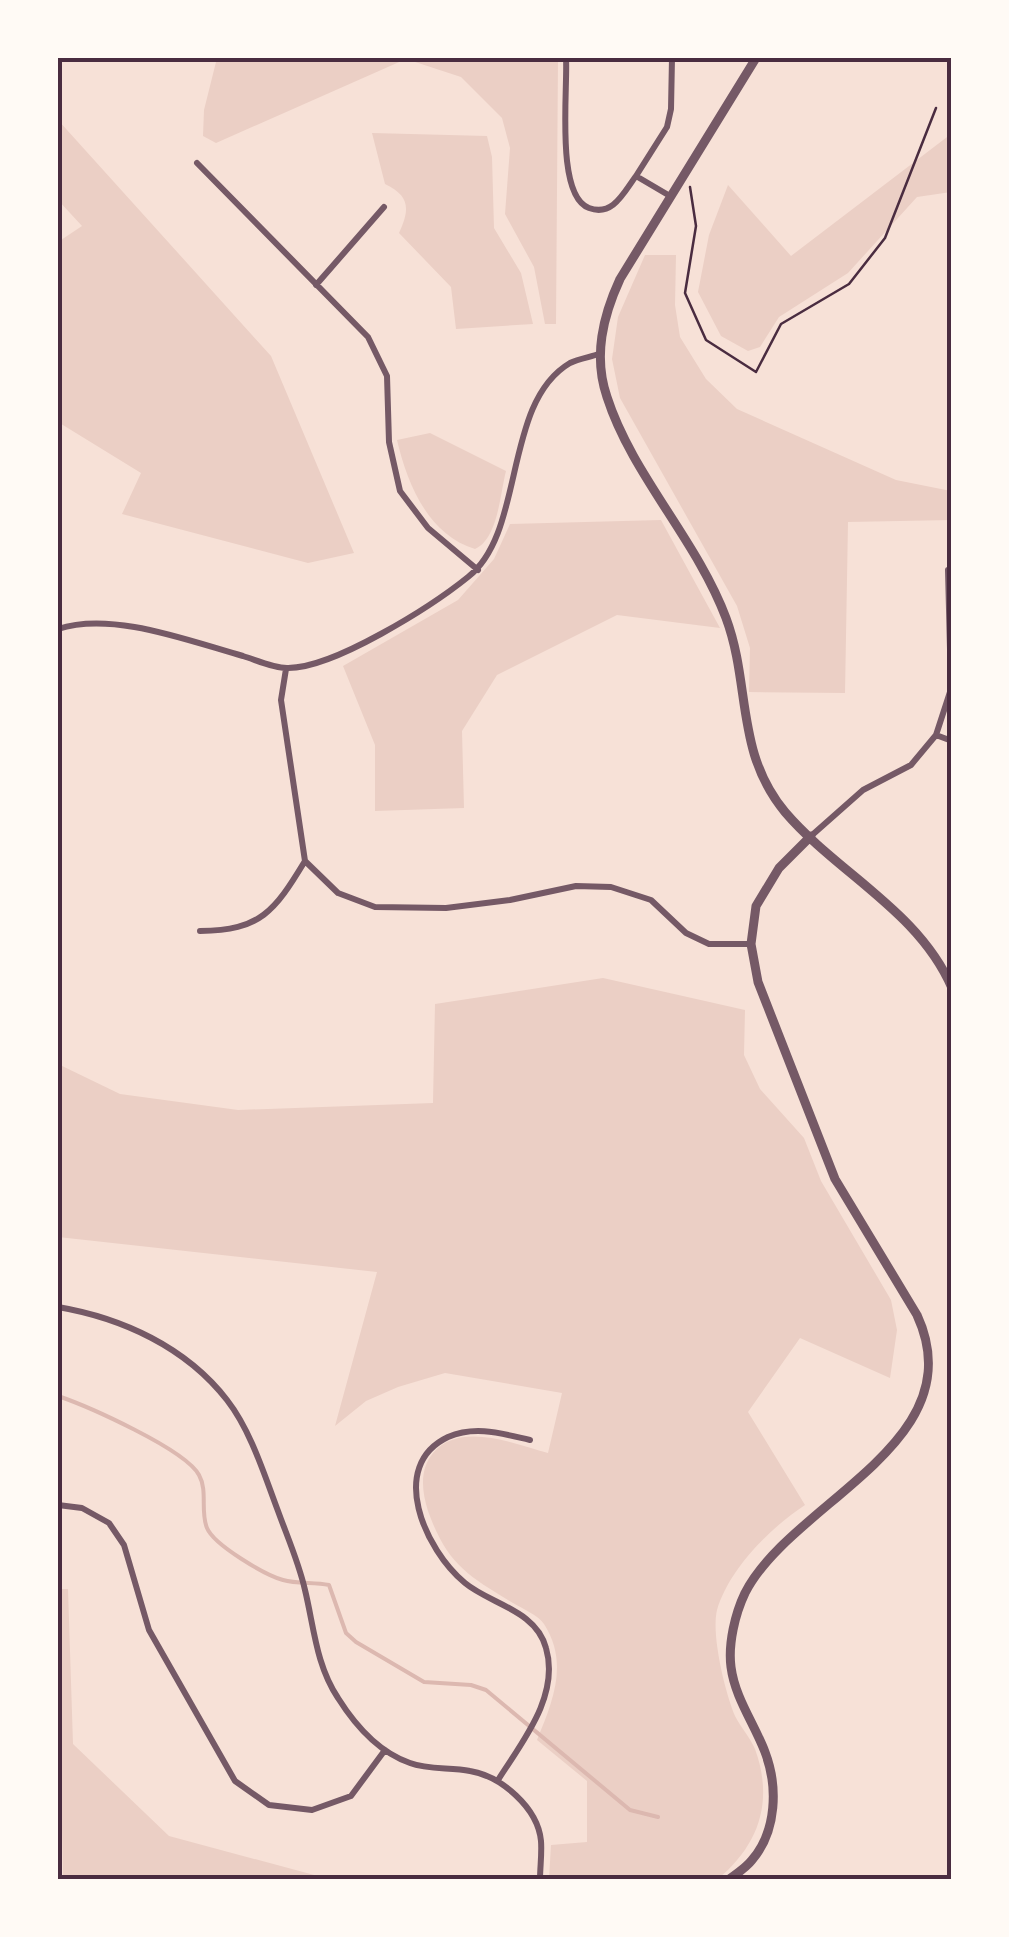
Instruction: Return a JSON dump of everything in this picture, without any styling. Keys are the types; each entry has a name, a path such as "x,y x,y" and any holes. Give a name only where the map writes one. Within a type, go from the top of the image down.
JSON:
{"street":[{"path":"566,58 565,122 570,183 575,198 586,208 603,211 616,204 667,126 672,58"},
{"path":"756,58 606,309 599,354 606,395 726,620 754,761 786,813 912,928 937,960 952,988"},
{"path":"197,163 368,337 387,376 389,442 400,491 428,528 478,570"},
{"path":"636,176 671,197"},
{"path":"316,285 384,208"},
{"path":"58,628 74,623 160,632 286,668 322,662 441,599 478,570 498,537 527,423 546,384 571,363 599,354"},
{"path":"728,1880 752,1860 772,1824 772,1781 766,1753 742,1706 731,1672 733,1629 745,1594 767,1561 906,1432 924,1392 929,1357 926,1333 917,1315 835,1178 758,982 751,944 756,906 780,868 811,836 863,790 911,766 936,735 951,689 948,570"},
{"path":"286,668 282,700 304,861 338,893 375,908 446,908 576,886 611,886 651,900 686,933 709,944 751,944"},
{"path":"936,735 952,741"},
{"path":"200,931 237,930 268,912 304,861"},
{"path":"58,1307 157,1339 190,1363 228,1401 259,1459 305,1586 319,1658 336,1695 365,1735 384,1750 410,1764 474,1771 498,1780 522,1800 541,1837 540,1880"},
{"path":"498,1780 540,1712 548,1669 546,1645 531,1624 466,1584 436,1551 416,1502 415,1471 426,1450 451,1436 484,1429 530,1440"},
{"path":"58,1505 82,1508 109,1523 124,1545 150,1630 235,1781 269,1805 312,1810 351,1796 384,1750"}],"path":[{"path":"688,171 696,226 685,293 706,340 756,372 781,324 849,284 885,238 936,108"}],"shaded area":[{"path":"217,58 558,58 556,324 545,324 534,267 505,214 510,148 502,118 461,77 406,59 216,143 203,136 204,110"},
{"path":"58,120 271,356 354,553 308,563 122,514 141,473 58,422 58,242 82,226 58,200"},
{"path":"372,133 487,136 492,157 494,228 521,273 533,324 456,329 451,287 399,233 406,204 399,193 385,184"},
{"path":"951,134 951,192 917,197 848,273 779,317 760,347 748,351 721,336 698,292 709,235 728,185 791,256"},
{"path":"645,255 676,255 675,305 680,337 706,379 737,409 896,480 951,491 951,520 848,522 845,693 749,692 750,648 737,606 620,398 612,359 618,317"},
{"path":"430,433 506,471 493,526 483,544 475,549 444,532 432,520 407,473 397,440"},
{"path":"661,520 720,628 617,615 497,675 462,731 464,808 375,811 375,745 343,666 458,600 494,559 510,524"},
{"path":"603,978 745,1010 744,1055 760,1089 804,1138 821,1181 891,1300 897,1330 890,1378 800,1338 748,1412 805,1505 752,1551 731,1580 717,1610 717,1648 723,1679 735,1716 755,1749 763,1786 753,1837 718,1879 549,1879 551,1845 587,1842 587,1781 537,1740 556,1682 552,1639 538,1618 460,1566 443,1544 428,1511 425,1467 444,1443 458,1438 488,1438 548,1453 562,1393 445,1373 366,1401 335,1426 377,1272 58,1237 58,1064 120,1094 238,1110 433,1103 435,1004"},
{"path":"58,1589 68,1589 73,1744 169,1836 329,1879 63,1879 58,1770"}],"waterway":[{"path":"58,1396 134,1430 190,1465 202,1481 207,1528 219,1543 275,1577 329,1585 346,1633 356,1642 424,1682 471,1685 486,1690 630,1810 658,1817"}]}
